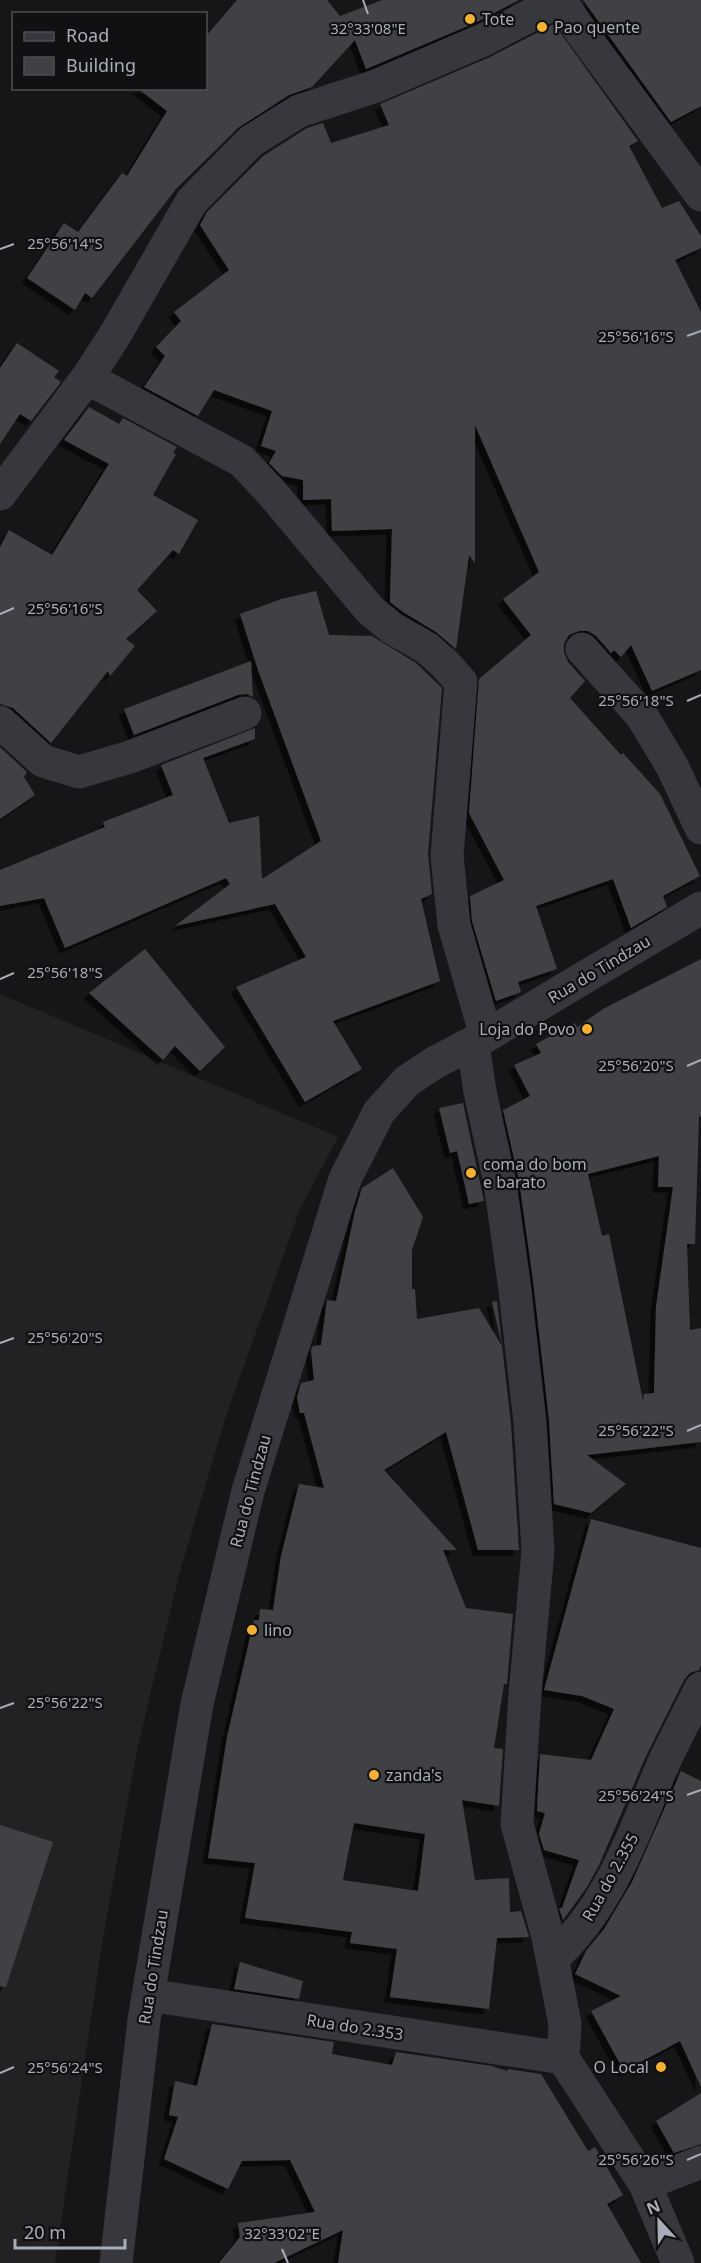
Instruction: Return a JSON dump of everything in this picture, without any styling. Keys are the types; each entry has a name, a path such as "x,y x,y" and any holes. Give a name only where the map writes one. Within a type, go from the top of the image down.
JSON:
{"street":[{"path":"0,494 87,378 115,335 192,201 251,141 299,111 387,81 483,40 560,0 701,195"},
{"path":"87,378 242,461 272,493 370,610 392,628 427,648 461,682 447,856 454,925 479,1040 480,1092 500,1183 530,1422 537,1551 517,1824 552,1959 565,2024 563,2058 645,2184 678,2263"},
{"path":"582,649 642,716 672,766 701,828"},
{"path":"0,722 43,761 79,772 130,757 245,713"},
{"name":"Rua do Tindzau","path":"116,2263 144,2020 197,1704 246,1502 345,1179 379,1112 407,1081 434,1062 479,1040 701,908"},
{"name":"Rua do 2.355","path":"552,1959 574,1939 630,1848 660,1772 701,1688"},
{"name":"Rua do 2.353","path":"148,1995 563,2058"},
{"path":"645,2184 701,2162"}],"shaded area":[{"path":"0,994 338,1137 300,1209 226,1416 179,1575 137,1750 102,1944 55,2263 0,2263"}],"building":[{"path":"237,0 327,0 340,16 382,0 519,0 475,23 366,69 355,40 312,87 289,95 238,128 176,189 92,298 85,293 75,310 27,278 64,223 78,232 122,173 127,176 167,111 140,90 207,90 207,35"},
{"path":"583,0 701,0 701,106 671,122"},
{"path":"554,24 638,141 629,146 662,208 679,201 701,236 701,248 675,260 701,312 701,670 652,691 631,645 621,657 614,650 611,653 596,636 588,631 579,631 569,635 564,643 564,652 568,662 585,681 570,698 660,794 700,876 663,896 667,907 631,928 613,879 536,906 557,969 518,982 521,992 496,1001 472,921 470,896 504,880 469,813 479,679 531,635 503,599 539,572 475,425 475,563 469,555 456,649 436,632 390,602 392,529 332,531 331,499 303,500 303,480 282,476 269,463 276,451 261,446 272,411 214,390 198,416 144,387 165,356 156,347 181,321 174,312 229,270 200,225 207,212 263,156 307,128 323,123 331,143 389,125 380,104 490,57"},
{"path":"17,343 59,371 54,377 61,382 31,421 20,414 0,444 0,368"},
{"path":"89,407 119,424 123,418 177,447 173,453 176,454 153,495 198,520 179,554 173,550 137,590 157,611 126,639 135,646 110,676 108,671 51,743 13,708 0,704 0,547 9,530 52,555 109,464 64,440"},
{"path":"316,591 329,635 372,636 416,663 442,688 428,854 432,894 421,899 440,981 333,1021 362,1069 305,1102 236,987 306,957 275,904 175,926 230,884 226,878 65,948 44,898 0,906 0,870 105,827 103,822 173,795 161,765 255,728 255,739 203,758 229,823 259,816 262,879 321,841 258,670 240,614 281,599"},
{"path":"251,661 253,697 247,694 238,695 134,735 124,709"},
{"path":"0,747 27,772 24,777 35,795 0,819"},
{"path":"145,949 225,1047 200,1071 175,1046 163,1060 89,993"},
{"path":"701,959 701,1117 699,1116 695,1244 687,1244 690,1330 701,1328 701,1442 587,1455 626,1484 591,1513 554,1504 549,1420 533,1280 519,1180 503,1110 530,1096 514,1065 541,1053 536,1044 575,1023 577,1027 603,1009","holes":["659,1156 658,1187 673,1187 656,1307 654,1393 644,1394 643,1401 609,1234 602,1236 588,1174"]},
{"path":"463,1103 484,1201 469,1204 457,1151 450,1153 439,1108"},
{"path":"393,1168 423,1217 412,1250 412,1289 415,1289 417,1319 479,1308 502,1346 492,1302 497,1301 511,1424 519,1550 478,1550 446,1432 384,1470 457,1550 443,1550 466,1608 513,1614 507,1684 504,1684 494,1748 503,1749 499,1806 462,1800 475,1880 509,1878 510,1912 521,1911 529,1937 497,1938 489,2009 390,1997 397,1949 350,1943 352,1932 245,1918 255,1863 208,1858 227,1737 254,1620 259,1620 260,1609 273,1610 281,1556 299,1484 324,1488 304,1413 300,1413 297,1397 301,1383 314,1380 311,1350 313,1346 321,1345 327,1300 336,1301 362,1188","holes":["354,1823 425,1834 418,1891 343,1880"]},
{"path":"591,1519 701,1548 701,1665 699,1670 690,1673 684,1680 646,1756 599,1865 587,1887 563,1920 559,1908 562,1908 579,1860 544,1850 539,1834 545,1813 537,1811 540,1754 591,1760 614,1709 582,1696 544,1690"},
{"path":"681,1771 701,1781 701,2087 680,2041 624,2071 591,2011 621,1996 575,1974 586,1951 604,1929 632,1882"},
{"path":"0,1825 53,1842 6,1987 0,1986"},
{"path":"240,1962 303,1981 299,1999 234,1989"},
{"path":"212,2024 334,2042 332,2054 392,2065 396,2052 492,2066 507,2071 508,2069 541,2074 588,2151 595,2147 623,2195 607,2204 641,2263 338,2263 343,2230 274,2263 219,2263 240,2237 238,2223 315,2212 290,2160 242,2161 228,2189 164,2159 178,2117 169,2115 175,2081 197,2086"},
{"path":"701,2093 701,2144 674,2153 656,2121"}],"place":[{"name":"Tote","path":"470,19"},
{"name":"Pao quente","path":"542,27"},
{"name":"Loja do Povo","path":"587,1029"},
{"name":"coma do bom e barato","path":"471,1173"},
{"name":"lino","path":"252,1630"},
{"name":"zanda's","path":"374,1775"},
{"name":"O Local","path":"661,2067"}]}
